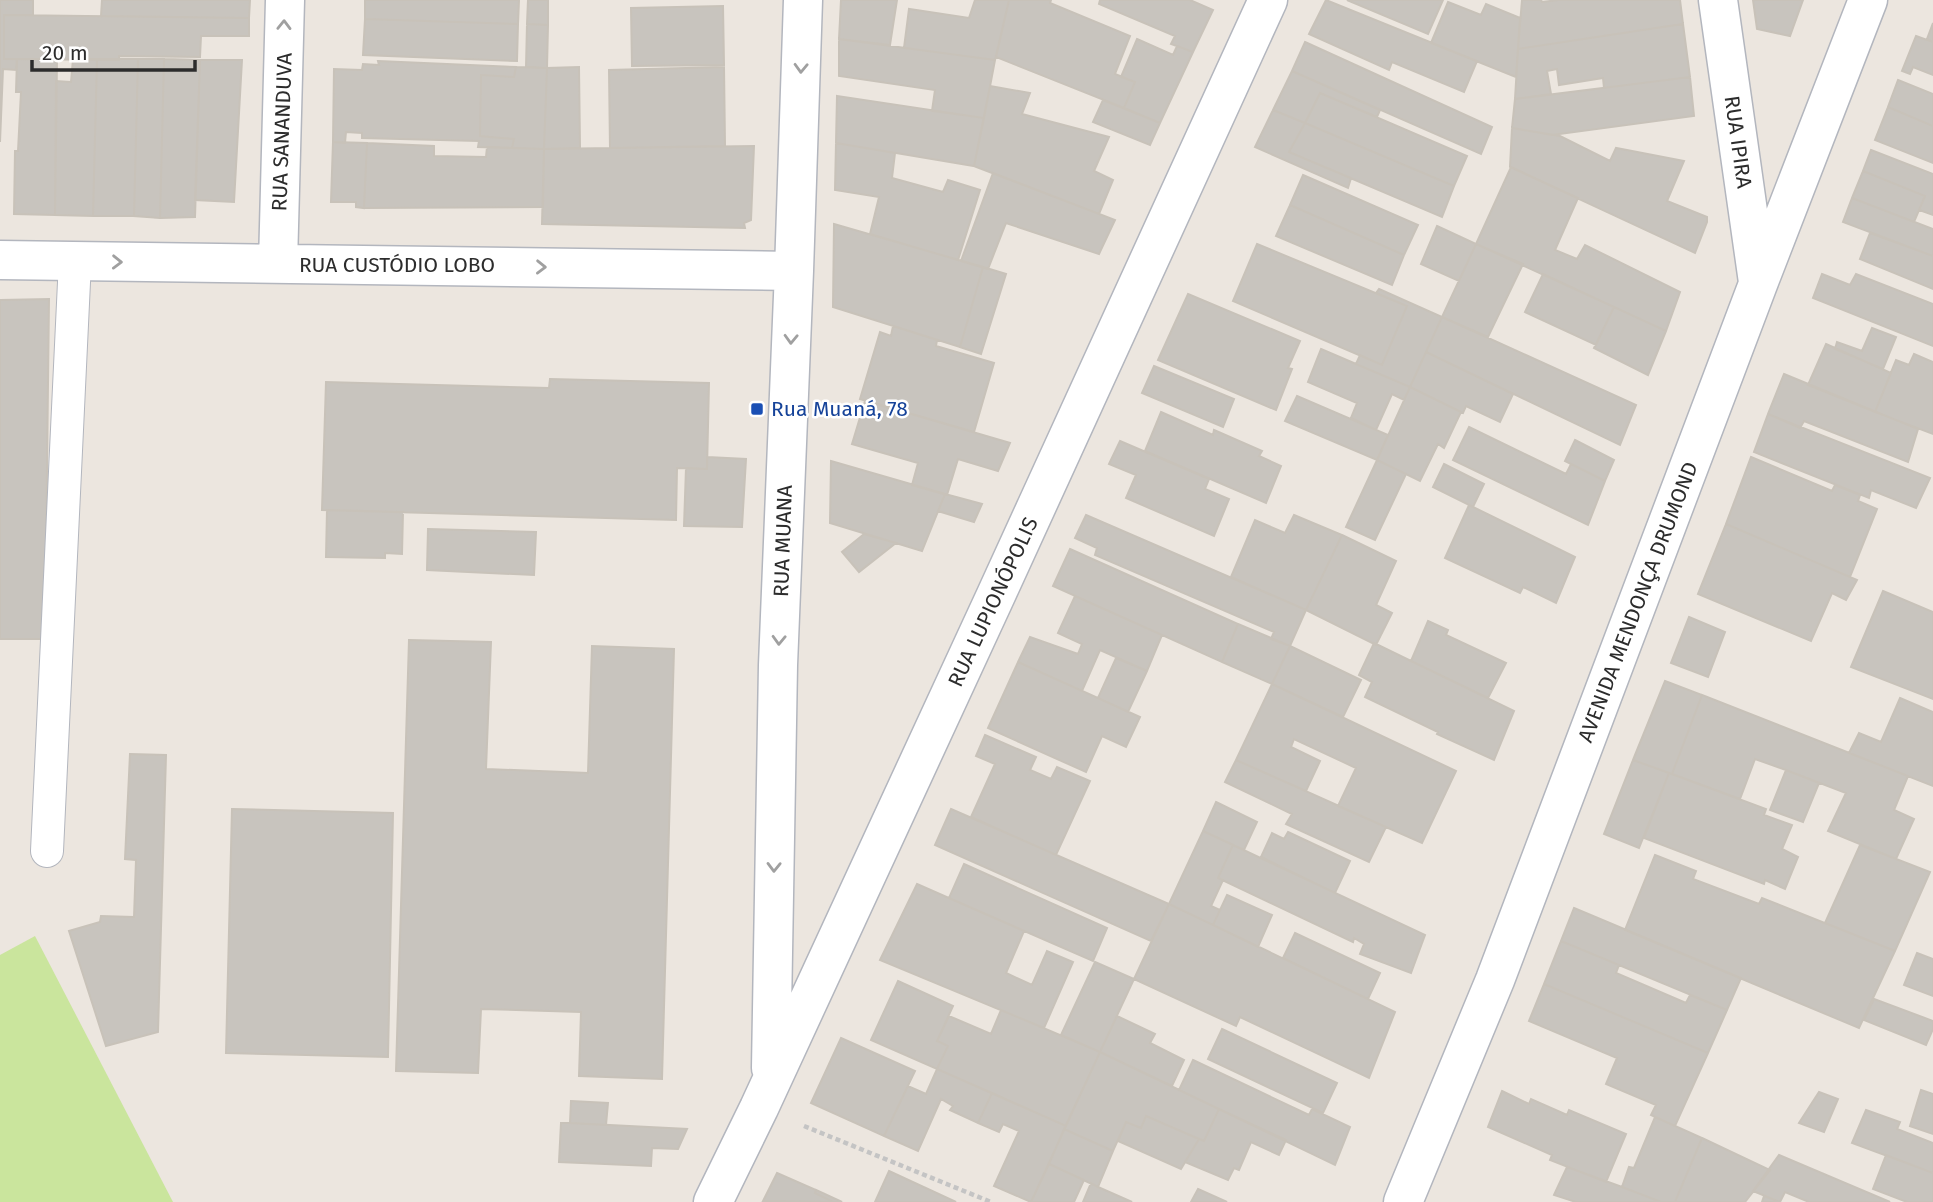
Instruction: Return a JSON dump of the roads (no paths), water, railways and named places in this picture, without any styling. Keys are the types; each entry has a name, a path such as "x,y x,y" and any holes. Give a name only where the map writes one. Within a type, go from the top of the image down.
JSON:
{"street":[{"name":"RUA SANANDUVA","path":"278,264 285,0"},
{"name":"RUA MUANA","path":"764,1095 803,0"},
{"name":"RUA LUPIONÓPOLIS","path":"713,1202 996,596 1268,0"},
{"name":"RUA IPIRA","path":"1718,0 1758,284"},
{"name":"AVENIDA MENDONÇA DRUMOND","path":"1403,1202 1495,980 1868,0"},
{"name":"RUA CUSTÓDIO LOBO","path":"0,260 794,271"}],"lane":[{"path":"47,851 75,261"}],"place":[{"name":"Rua Muaná, 78","path":"757,409"}]}
